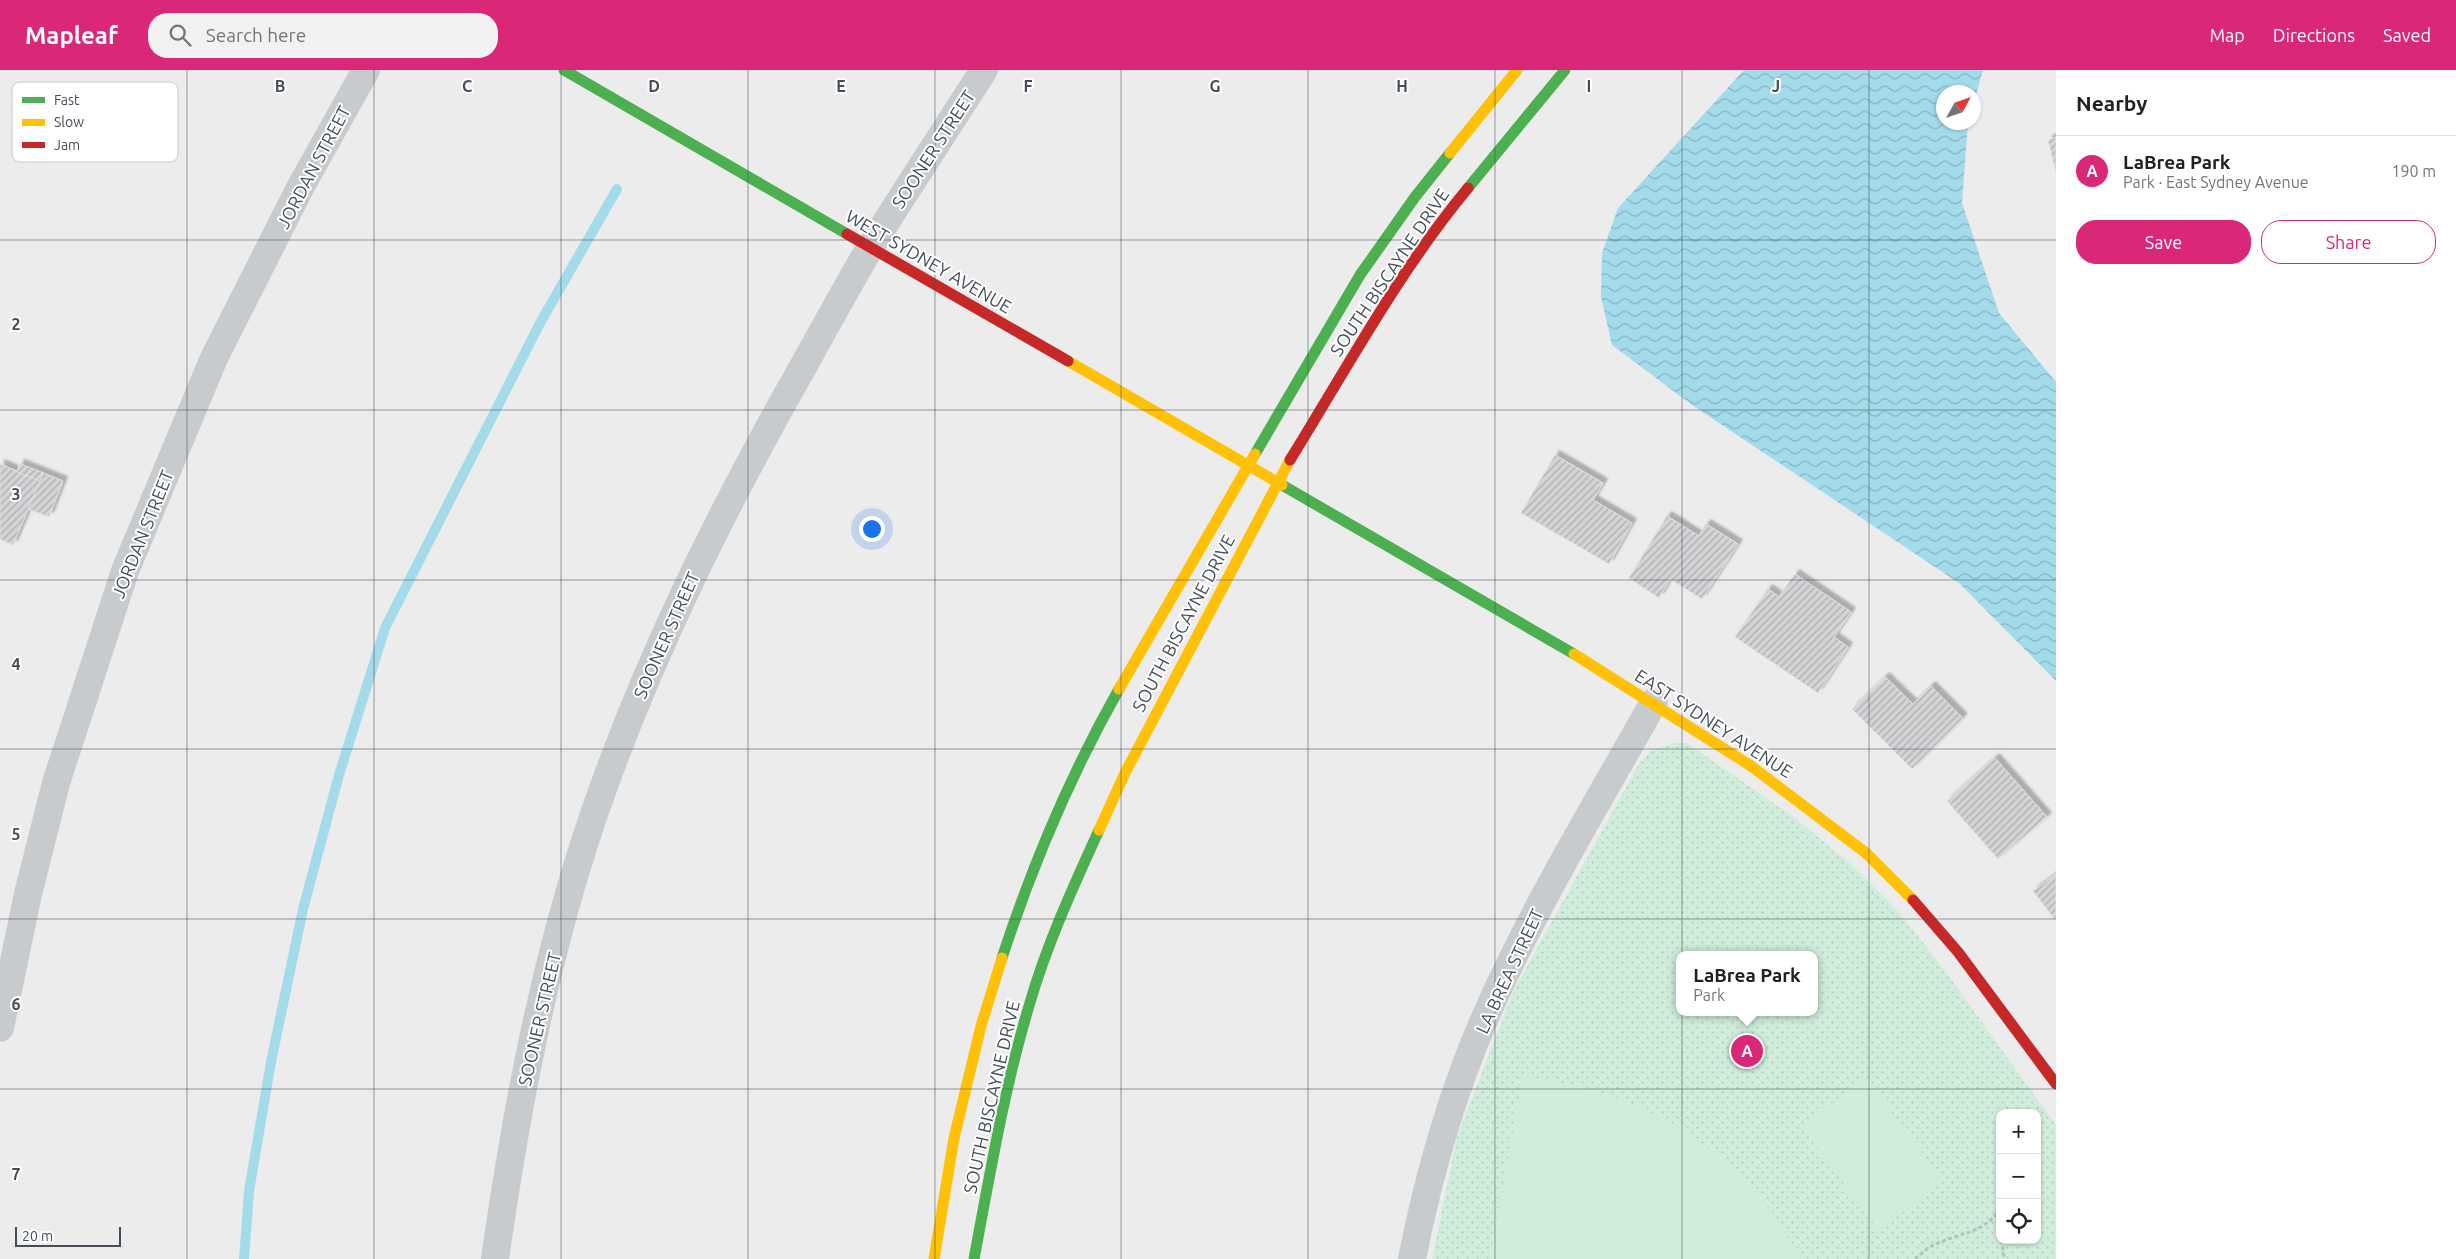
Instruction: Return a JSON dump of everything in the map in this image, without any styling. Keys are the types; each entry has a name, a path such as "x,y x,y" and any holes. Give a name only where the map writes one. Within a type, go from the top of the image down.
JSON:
{"street":[{"name":"JORDAN STREET","path":"0,1028 28,894 56,783 126,571 214,358 301,186 366,70"},
{"name":"WEST SYDNEY AVENUE","path":"564,70 1277,482"},
{"name":"SOONER STREET","path":"495,1259 507,1175 544,988 592,819 655,658 725,507 870,248 984,70"},
{"name":"SOUTH BISCAYNE DRIVE","path":"934,1259 954,1138 981,1026 1012,928 1042,849 1081,764 1115,697 1360,275 1415,197 1517,70"},
{"name":"SOUTH BISCAYNE DRIVE","path":"974,1259 1001,1114 1029,1005 1071,892 1124,773 1277,482 1386,304 1453,206 1565,70"},
{"name":"EAST SYDNEY AVENUE","path":"1277,482 1544,636 1654,702 1751,766 1866,853 1914,902 1958,952 2056,1084"},
{"name":"LA BREA STREET","path":"1412,1259 1438,1149 1483,1022 1531,921 1654,702"}],"path":[{"path":"1915,1259 1937,1243 1980,1229 1996,1214"},
{"path":"2002,1244 2004,1259"}],"green space":[{"path":"1675,743 1687,743 1791,815 1850,863 1897,910 1943,968 2056,1125 2056,1259 1432,1259 1457,1137 1514,990 1640,762 1652,750"},
{"path":"1523,1076 1596,1092 1630,1104 1662,1118 1692,1136 1721,1158 1747,1183 1776,1218 1799,1259 1490,1259"},
{"path":"1866,1078 1943,1181 1878,1230 1801,1126"}],"water":[{"path":"1744,70 1983,70 1979,85 1936,85 1936,130 1967,130 1962,203 1999,313 2056,382 2056,681 1959,583 1692,405 1612,345 1601,297 1602,253 1618,208"}],"building":[{"path":"2056,137 2056,172 2048,140"},
{"path":"1555,455 1603,483 1593,500 1632,523 1609,564 1521,513"},
{"path":"0,464 40,481 13,545 0,539"},
{"path":"20,464 43,473 40,481 17,472"},
{"path":"43,473 63,481 49,517 28,509"},
{"path":"1667,516 1699,536 1706,524 1738,544 1702,599 1670,579 1659,598 1629,578"},
{"path":"1795,574 1851,612 1834,637 1848,647 1818,693 1735,637 1768,589 1779,597"},
{"path":"1885,677 1913,704 1931,686 1963,718 1912,769 1852,709"},
{"path":"1995,758 2047,817 1998,859 1947,801"},
{"path":"2056,874 2056,921 2033,891"}],"waterway":[{"path":"244,1259 249,1191 271,1062 303,909 339,775 385,628 540,323 617,189"}],"traffic: fast":[{"path":"564,70 847,234"},
{"path":"1468,188 1565,70"},
{"path":"1255,454 1360,275 1415,197 1450,153"},
{"path":"1282,485 1574,654"},
{"path":"1002,958 1026,889 1054,821 1101,721 1119,689"},
{"path":"974,1259 1005,1100 1029,1006 1052,939 1099,830"}],"traffic: slow":[{"path":"1450,153 1517,70"},
{"path":"1068,361 1282,485"},
{"path":"1119,689 1255,454"},
{"path":"1099,830 1125,773 1290,460"},
{"path":"1574,654 1751,766 1866,853 1913,900"},
{"path":"934,1259 954,1138 981,1026 1002,958"}],"traffic: jam":[{"path":"1290,460 1396,286 1468,188"},
{"path":"847,234 1068,361"},
{"path":"1913,900 1958,952 2056,1084"}],"place":[{"name":"LaBrea Park","path":"1747,1051"}]}
